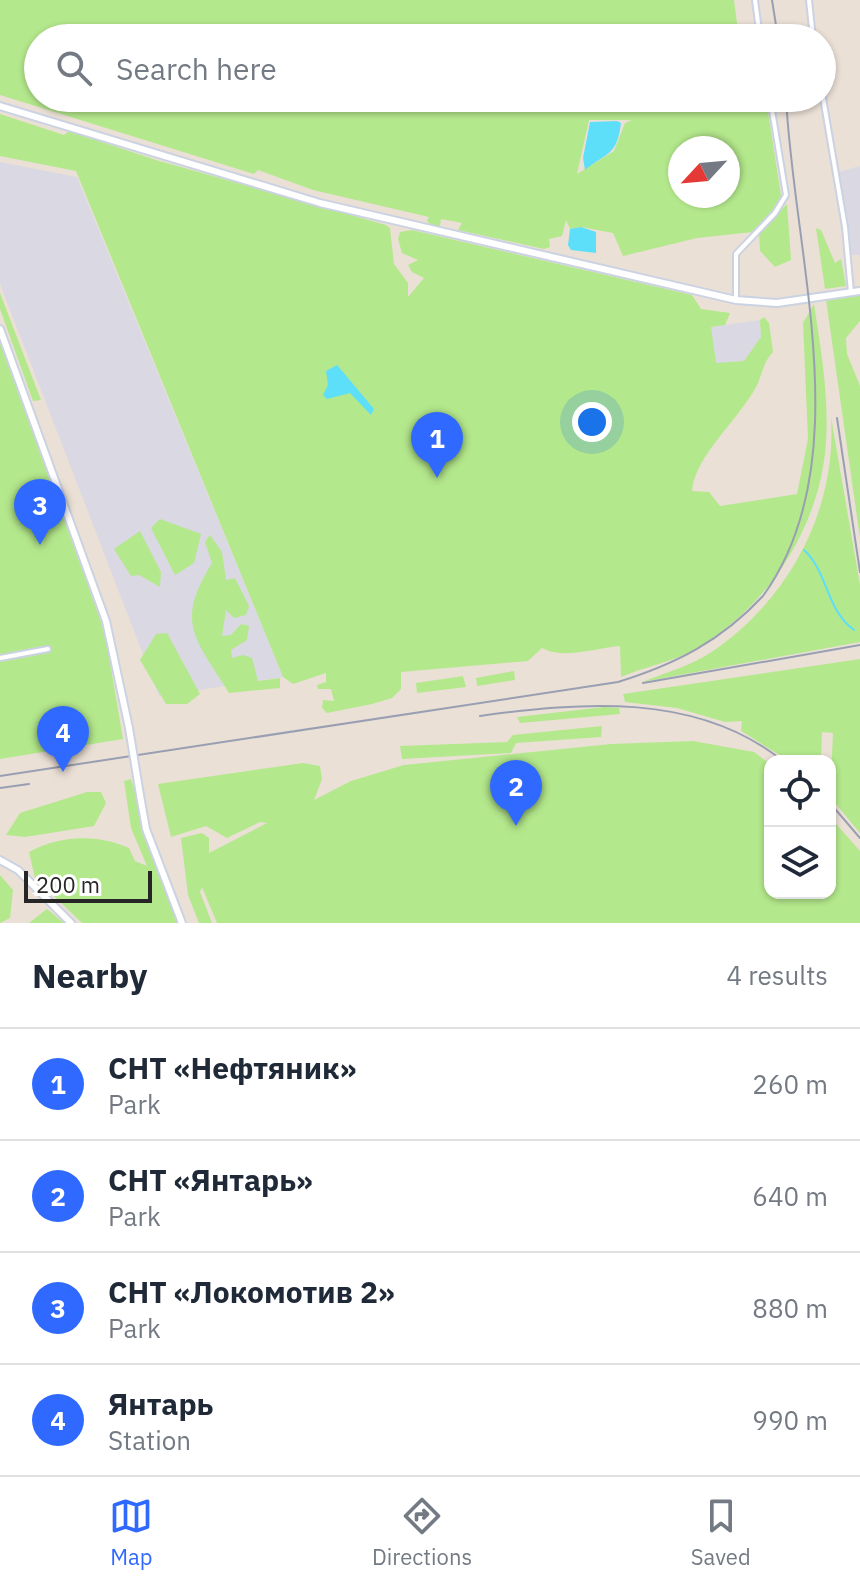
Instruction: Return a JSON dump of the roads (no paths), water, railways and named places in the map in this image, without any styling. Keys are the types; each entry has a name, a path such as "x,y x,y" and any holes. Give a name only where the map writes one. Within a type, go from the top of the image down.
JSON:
{"street":[{"path":"755,0 758,24"},
{"path":"809,0 812,24"},
{"path":"0,106 320,203 736,300 767,304 860,291"},
{"path":"736,300 736,254 775,213 786,195 772,112"},
{"path":"825,112 845,227 851,292"},
{"path":"0,329 106,621 146,829 182,923"},
{"path":"0,658 48,649"},
{"path":"0,860 18,870 71,923"}],"water":[{"path":"590,122 621,123 614,148 585,170 583,158"},
{"path":"581,227 596,232 596,253 571,250 568,245 570,229"},
{"path":"337,365 374,409 371,415 350,393 327,399 323,395 328,385 326,371"}],"waterway":[{"path":"804,550 818,569 838,612 854,630"}],"railway":[{"path":"772,0 776,24"},
{"path":"0,776 618,682 678,659 731,626 763,596 792,543 809,484 815,422 814,357 787,112"},
{"path":"837,418 860,572"},
{"path":"643,683 860,645"},
{"path":"480,716 558,707 637,707 714,723 749,739 774,755"},
{"path":"0,788 29,784"},
{"path":"836,810 860,838"}],"place":[{"name":"СНТ «Нефтяник»","path":"437,478"},
{"name":"СНТ «Локомотив 2»","path":"40,545"},
{"name":"Янтарь","path":"63,772"},
{"name":"СНТ «Янтарь»","path":"516,826"}]}
